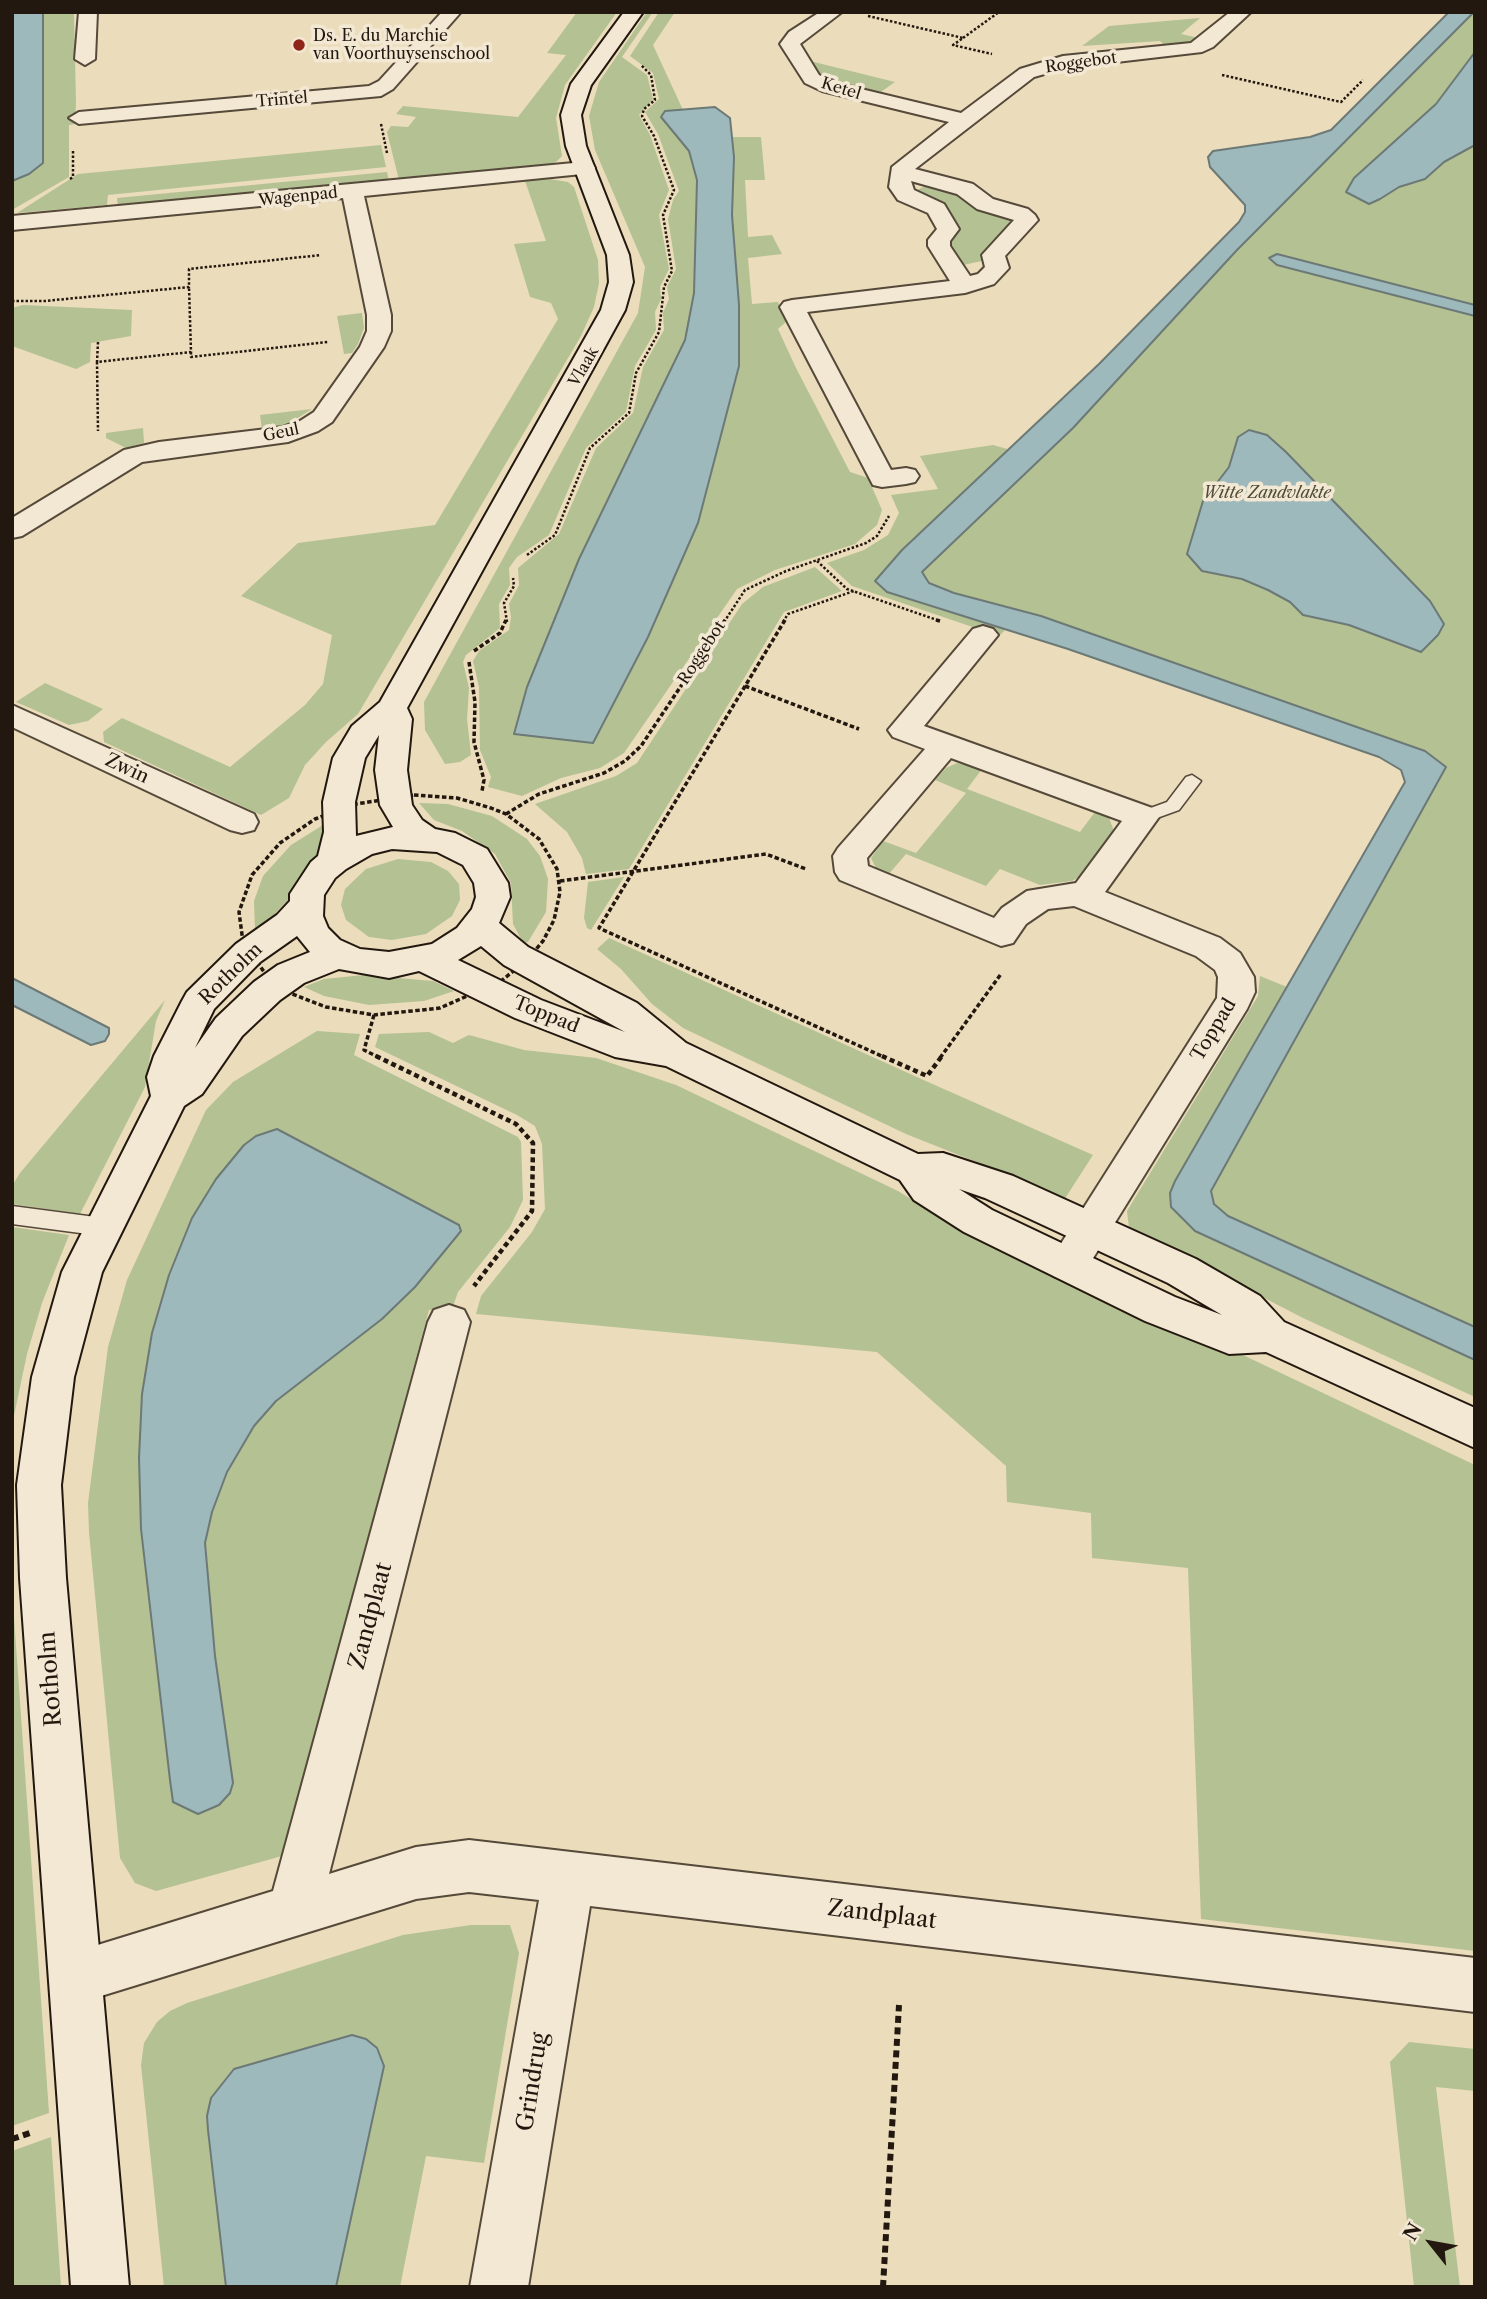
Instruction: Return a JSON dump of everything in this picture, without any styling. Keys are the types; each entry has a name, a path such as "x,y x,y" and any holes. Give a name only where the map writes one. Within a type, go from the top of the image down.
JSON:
{"street":[{"path":"85,59 88,12"},
{"path":"374,92 386,85 452,12"},
{"name":"Vlaak","path":"334,861 340,832 339,802 349,758 363,733 392,708 601,337 613,310 621,282 618,254 572,132 572,104 588,73 634,12"},
{"name":"Ketel","path":"833,12 796,36 790,44 812,79 830,87 964,120"},
{"name":"Roggebot","path":"900,172 1020,78 1039,68 1063,62 1177,51 1203,45 1242,12"},
{"name":"Trintel","path":"79,118 374,92"},
{"name":"Wagenpad","path":"12,223 584,167"},
{"path":"906,476 882,479 792,307 965,286 986,279 995,271 993,255 1025,226 1026,218 985,204 965,189 900,172 900,187 904,193 934,206 946,224 948,229 939,240 939,246 965,286"},
{"name":"Geul","path":"12,530 129,457 159,450 288,434 309,426 328,411 372,347 379,331 379,316 352,191"},
{"path":"983,635 904,730 1143,817 1084,897"},
{"path":"392,708 397,719 391,770 396,805 410,828 424,838"},
{"name":"Zwin","path":"12,715 242,822"},
{"path":"946,744 850,856 849,866 861,878 1001,934"},
{"path":"424,838 461,848 485,869 493,897 480,926 457,947 426,960 371,965 338,955 313,934 305,906 314,882 334,861 376,841 424,838"},
{"name":"Toppad","path":"1001,934 1014,916 1039,899 1072,894 1208,947 1228,962 1237,985 1234,1000 1068,1264"},
{"name":"Rotholm","path":"170,1096 166,1077 172,1056 200,1001 248,953 289,924 305,906"},
{"name":"Toppad","path":"480,926 516,956 634,1020 673,1053 914,1169 943,1168 999,1187 1182,1271 1245,1308 1269,1334 1475,1429"},
{"name":"Rotholm","path":"100,2287 44,1588 39,1485 52,1377 82,1272 170,1096 189,1084 229,1027 267,991 291,974 338,955"},
{"name":"Toppad","path":"426,960 528,1009 616,1042 673,1053"},
{"name":"Toppad","path":"914,1169 928,1189 978,1221 1160,1309 1228,1336 1269,1334"},
{"name":"Zandplaat","path":"294,1910 449,1322"},
{"name":"Zandplaat","path":"75,1978 416,1873 453,1867 569,1878 1475,1985"},
{"name":"Grindrug","path":"499,2287 569,1878"}],"lane":[{"path":"1143,817 1172,806 1192,781"},
{"path":"12,1215 103,1227"}],"path":[{"path":"999,12 953,45 1024,61 1039,68"},
{"path":"867,16 962,38"},
{"path":"1177,51 1192,65 1185,66 1187,68 1341,102 1363,80"},
{"path":"374,92 396,187"},
{"path":"321,255 189,269 191,357 336,341"},
{"path":"12,301 46,301 189,286"},
{"path":"98,342 99,440 129,457"},
{"path":"97,362 191,352"},
{"name":"Roggebot","path":"506,814 539,794 604,773 625,761 646,737 739,596 769,579 858,547 877,536 885,527 889,509"},
{"path":"817,561 854,591 983,635"},
{"path":"854,591 788,614 599,928 927,1076 1024,944 1001,934"},
{"path":"745,686 879,737 904,730"},
{"path":"559,881 766,854 802,869 849,866"},
{"path":"374,1015 364,1050 516,1124 533,1143 531,1211 513,1239 467,1296 463,1313 449,1322"},
{"path":"883,2287 899,2005"},
{"path":"12,2140 34,2132"}],"green space":[{"path":"43,12 74,12 76,103 75,124 69,125 69,177 12,210 12,181 29,174 43,162"},
{"path":"577,12 617,12 565,85 556,118 562,156 556,162 544,166 399,180 387,132 391,126 408,127 416,117 396,114 403,106 518,117 566,55 547,53"},
{"path":"647,12 653,12 622,57 647,75 653,99 639,115 650,135 669,190 659,215 669,269 660,287 661,299 655,312 656,330 635,366 626,412 586,448 549,535 517,557 509,568 510,585 499,604 500,628 466,655 463,662 469,688 467,719 471,755 460,762 445,764 425,730 424,702 638,313 645,267 595,150 589,116 599,82"},
{"path":"659,12 675,12 653,45 683,110 665,111 689,151 697,180 694,293 685,340 579,559 527,687 514,734 593,743 648,637 698,523 739,366 739,305 732,215 734,157 730,137 761,137 765,180 745,180 748,237 772,235 782,254 748,258 752,304 778,302 787,321 778,329 796,368 850,472 868,478 882,510 877,525 855,544 775,570 737,589 624,753 600,768 561,778 522,796 488,787 491,777 480,750 479,687 473,661 479,651 509,630 509,604 519,585 518,568 559,534 596,448 633,413 643,367 664,330 663,313 669,299 667,287 676,269 668,219 673,200 679,191 658,134 645,112 659,99 653,73 630,56"},
{"name":"Witte Zandvlakte","path":"1456,12 1475,12 1475,1348 1202,1222 1188,1190 1430,766 910,590 900,569"},
{"path":"1200,18 1181,34 1199,38 1189,43 1167,48 1160,41 1082,46 1109,26"},
{"path":"810,61 895,82 878,94 833,83 821,76"},
{"path":"381,145 386,167 108,195 107,205 17,213 78,174"},
{"path":"387,172 389,181 118,208 117,198"},
{"path":"550,179 568,182 574,187 598,260 599,283 594,307 581,336 358,714 305,765 289,798 261,815 104,742 103,732 122,718 230,767 305,705 323,684 332,635 241,596 298,543 435,525 558,319 551,303 530,297 514,244 546,241 525,181"},
{"path":"927,185 956,192 1015,220 1012,226 984,251 982,261 963,265 949,244 959,227 944,206 917,190"},
{"path":"23,305 132,310 131,336 91,343 90,362 76,369 12,346 12,308"},
{"path":"362,313 364,328 358,344 352,353 344,354 337,316"},
{"path":"312,409 288,424 262,429 260,415"},
{"path":"143,428 144,443 126,448 106,438 106,433"},
{"path":"993,445 1011,450 902,550 875,581 887,592 1006,629 999,636 852,586 827,563 864,550 888,535 899,513 891,495 938,489 920,456"},
{"path":"815,567 842,591 784,612 629,869 586,874 582,858 567,832 535,804 616,776 637,763 742,604 763,587"},
{"path":"45,683 103,709 88,721 69,725 16,702"},
{"path":"957,763 982,769 967,789 1080,832 1095,812 1109,818 1114,831 1079,877 1072,881 1040,885 1000,869 986,886 906,854 888,875 877,870 871,858 883,841 916,853 966,793 935,780 946,768"},
{"path":"419,803 448,804 492,816 527,839 540,856 548,879 546,912 528,942 523,943 513,924 511,883 495,854 462,831 434,820"},
{"path":"323,825 327,834 322,847 290,898 266,923 255,930 254,901 263,876 291,845"},
{"path":"398,859 431,862 448,871 459,884 460,900 452,916 426,934 392,940 369,937 346,920 341,905 345,889 366,869"},
{"path":"624,877 591,930 587,928 584,918 588,882"},
{"path":"609,938 1093,1155 1064,1200 906,1134 683,1028 652,1004 621,969 597,949"},
{"path":"364,975 433,981 454,991 424,1001 369,1005 324,996 304,987 324,979"},
{"path":"1260,976 1287,987 1175,1181 1170,1193 1183,1220 1195,1231 1475,1360 1475,1397 1303,1318 1129,1228 1127,1211 1258,996"},
{"path":"165,1000 156,1021 145,1087 80,1214 12,1204 12,1186 20,1173"},
{"path":"317,1031 360,1034 354,1055 518,1137 521,1142 523,1200 510,1227 458,1292 451,1312 429,1310 282,1856 156,1891 135,1883 120,1858 88,1503 108,1347 127,1280 206,1110 233,1082","holes":["224,1168 382,1319 276,1401 254,1426 227,1472 212,1512 205,1543 215,1656 170,1780 141,1529 139,1458 142,1395 152,1333 169,1275 192,1218"]},
{"path":"429,1032 453,1043 469,1035 524,1050 596,1058 676,1085 898,1191 959,1229 1155,1322 1245,1356 1475,1465 1475,1951 1201,1919 1188,1568 1092,1558 1091,1513 1007,1502 1006,1466 877,1352 476,1314 481,1296 532,1232 545,1209 542,1144 535,1126 517,1115 375,1047 379,1034"},
{"path":"12,1227 69,1235 42,1303 27,1354 12,1425"},
{"path":"14,1617 49,2113 12,2126 12,1618"},
{"path":"471,1925 510,1925 519,1953 484,2163 426,2156 400,2287 164,2287 141,2065 144,2043 157,2022 170,2011 187,2003 403,1935"},
{"path":"1409,2042 1475,2049 1475,2091 1436,2087 1460,2287 1414,2287 1390,2062"},
{"path":"51,2137 61,2287 14,2287 12,2151"}],"water":[{"path":"12,12 43,12 43,163 29,174 12,181"},
{"path":"1449,12 1474,12 1237,250 1073,428 922,572 929,583 954,593 1041,616 1425,751 1446,767 1211,1191 1214,1204 1228,1216 1475,1327 1475,1360 1195,1231 1171,1207 1170,1193 1175,1181 1405,782 1401,770 1379,757 1068,649 887,592 875,581 902,550 1099,364 1239,222 1245,212 1245,205 1210,167 1208,157 1213,151 1310,137 1331,130"},
{"path":"1475,52 1475,145 1444,162 1425,179 1399,187 1369,204 1346,192 1354,178 1436,104"},
{"path":"715,107 730,118 734,157 732,215 739,305 739,366 698,523 648,637 593,743 514,734 527,687 579,559 685,340 694,293 697,180 689,151 661,117 665,111"},
{"path":"1277,254 1475,305 1475,316 1277,265 1269,258"},
{"path":"1249,430 1267,435 1286,452 1430,601 1444,624 1438,635 1421,652 1349,625 1303,615 1290,602 1268,590 1242,579 1202,571 1187,554 1203,501 1229,467 1238,437"},
{"path":"12,978 109,1028 105,1041 91,1045 12,1005"},
{"path":"277,1129 459,1225 461,1231 415,1287 382,1319 276,1401 254,1426 227,1472 212,1512 205,1543 215,1656 233,1783 230,1793 219,1805 198,1814 173,1802 170,1780 141,1529 139,1458 142,1394 152,1333 169,1275 192,1218 216,1179 244,1145 256,1136"},
{"path":"352,2035 366,2039 377,2048 384,2066 336,2287 226,2287 208,2130 207,2116 211,2098 234,2069"}],"place":[{"name":"Ds. E. du Marchie van Voorthuysenschool","path":"299,45"}]}
